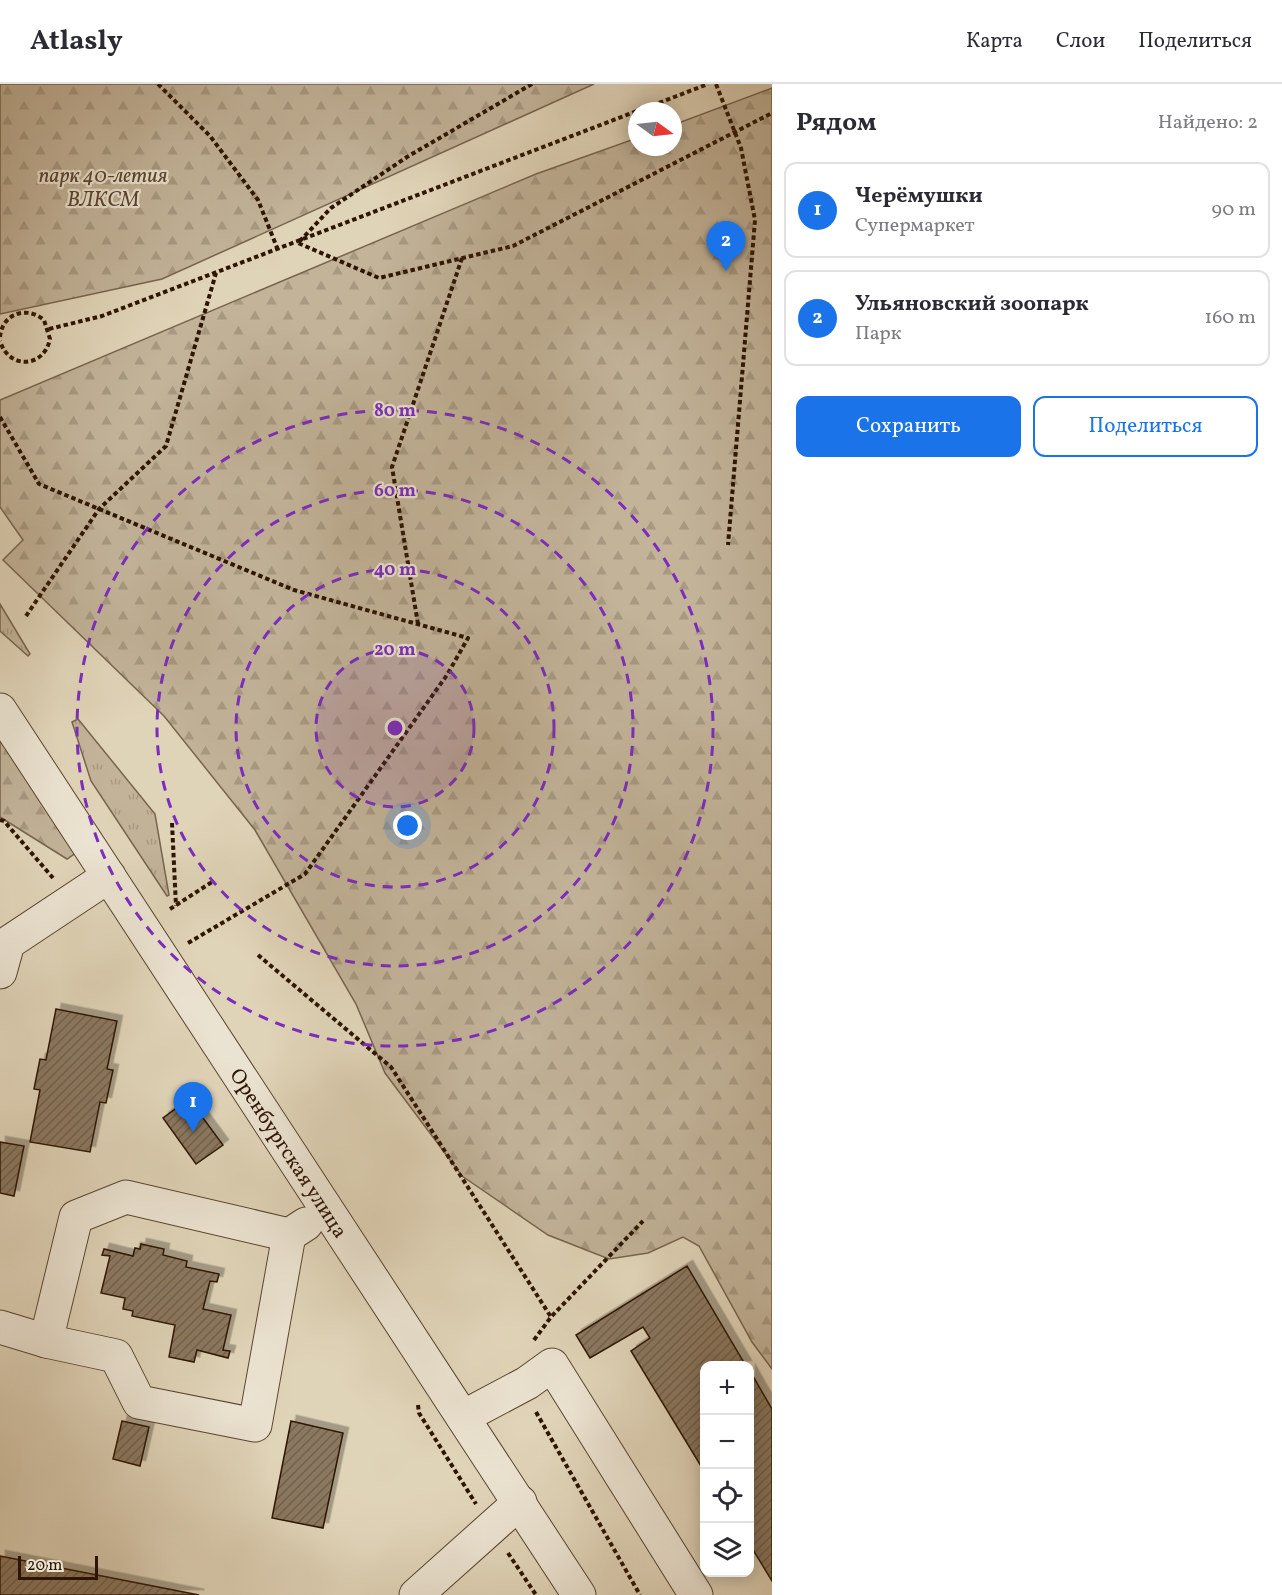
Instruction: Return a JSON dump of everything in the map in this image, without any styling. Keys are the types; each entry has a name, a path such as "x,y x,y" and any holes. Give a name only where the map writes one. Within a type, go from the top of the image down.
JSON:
{"street":[{"name":"Оренбургская улица","path":"0,710 579,1595"},
{"path":"0,972 8,943 109,876"},
{"path":"46,1341 75,1217 126,1197 289,1235 326,1211"},
{"path":"0,1327 46,1341 116,1356 139,1402 255,1425 289,1235"},
{"path":"463,1417 526,1383 552,1365 696,1595"},
{"path":"416,1595 520,1502"}],"path":[{"path":"158,84 210,135 258,200 278,250"},
{"path":"298,243 331,208 407,157 532,84"},
{"path":"661,102 708,84"},
{"path":"716,84 741,148 755,220 728,545"},
{"path":"298,243 379,278 513,246 772,113"},
{"path":"49,329 102,316 298,243 628,115"},
{"path":"418,625 392,467 463,258"},
{"path":"26,616 99,509 166,446 216,273"},
{"path":"25,312 40,316 49,329 48,348 33,362 14,360 1,350 0,339 5,321 14,314 25,312"},
{"path":"0,417 39,484 294,590 468,638 447,675 305,874 162,959"},
{"path":"172,823 176,906"},
{"path":"170,909 212,882"},
{"path":"258,955 391,1066 551,1317"},
{"path":"530,1346 551,1317 643,1221"},
{"path":"526,1383 540,1422 640,1595"}],"green space":[{"name":"парк 40-летия ВЛКСМ","path":"0,84 594,84 162,279 0,314"},
{"path":"772,88 772,1369 752,1342 699,1246 683,1237 648,1253 609,1259 548,1235 462,1176 385,1073 356,1004 255,830 164,716 3,560 23,540 0,507 0,400 536,174 628,141 628,156 682,156 682,122"},
{"path":"0,604 30,654 28,656 0,631"},
{"path":"78,719 155,814 169,895 167,896 91,781 72,722"},
{"path":"0,739 80,850 67,859 0,817"}],"building":[{"path":"56,1009 117,1021 107,1069 113,1070 106,1103 100,1102 90,1152 30,1142 40,1090 34,1089 40,1059 46,1060"},
{"path":"189,1099 223,1145 196,1164 163,1118"},
{"path":"0,1142 24,1146 14,1196 0,1193"},
{"path":"141,1244 164,1249 163,1255 187,1261 186,1267 219,1274 217,1282 210,1281 203,1309 231,1315 223,1350 230,1351 228,1358 197,1350 194,1362 169,1357 175,1325 132,1316 133,1311 123,1309 125,1298 101,1293 110,1256 102,1255 104,1249 133,1256 135,1248 140,1249"},
{"path":"687,1266 743,1361 700,1361 700,1464 631,1351 650,1338 643,1327 590,1358 576,1335"},
{"path":"754,1378 772,1409 772,1581 754,1552"},
{"path":"122,1421 149,1427 140,1466 113,1459"},
{"path":"291,1421 343,1433 323,1528 272,1518"},
{"path":"0,1556 199,1595 0,1595"}],"place":[{"name":"Ульяновский зоопарк","path":"726,271"},
{"name":"Черёмушки","path":"193,1132"}]}
